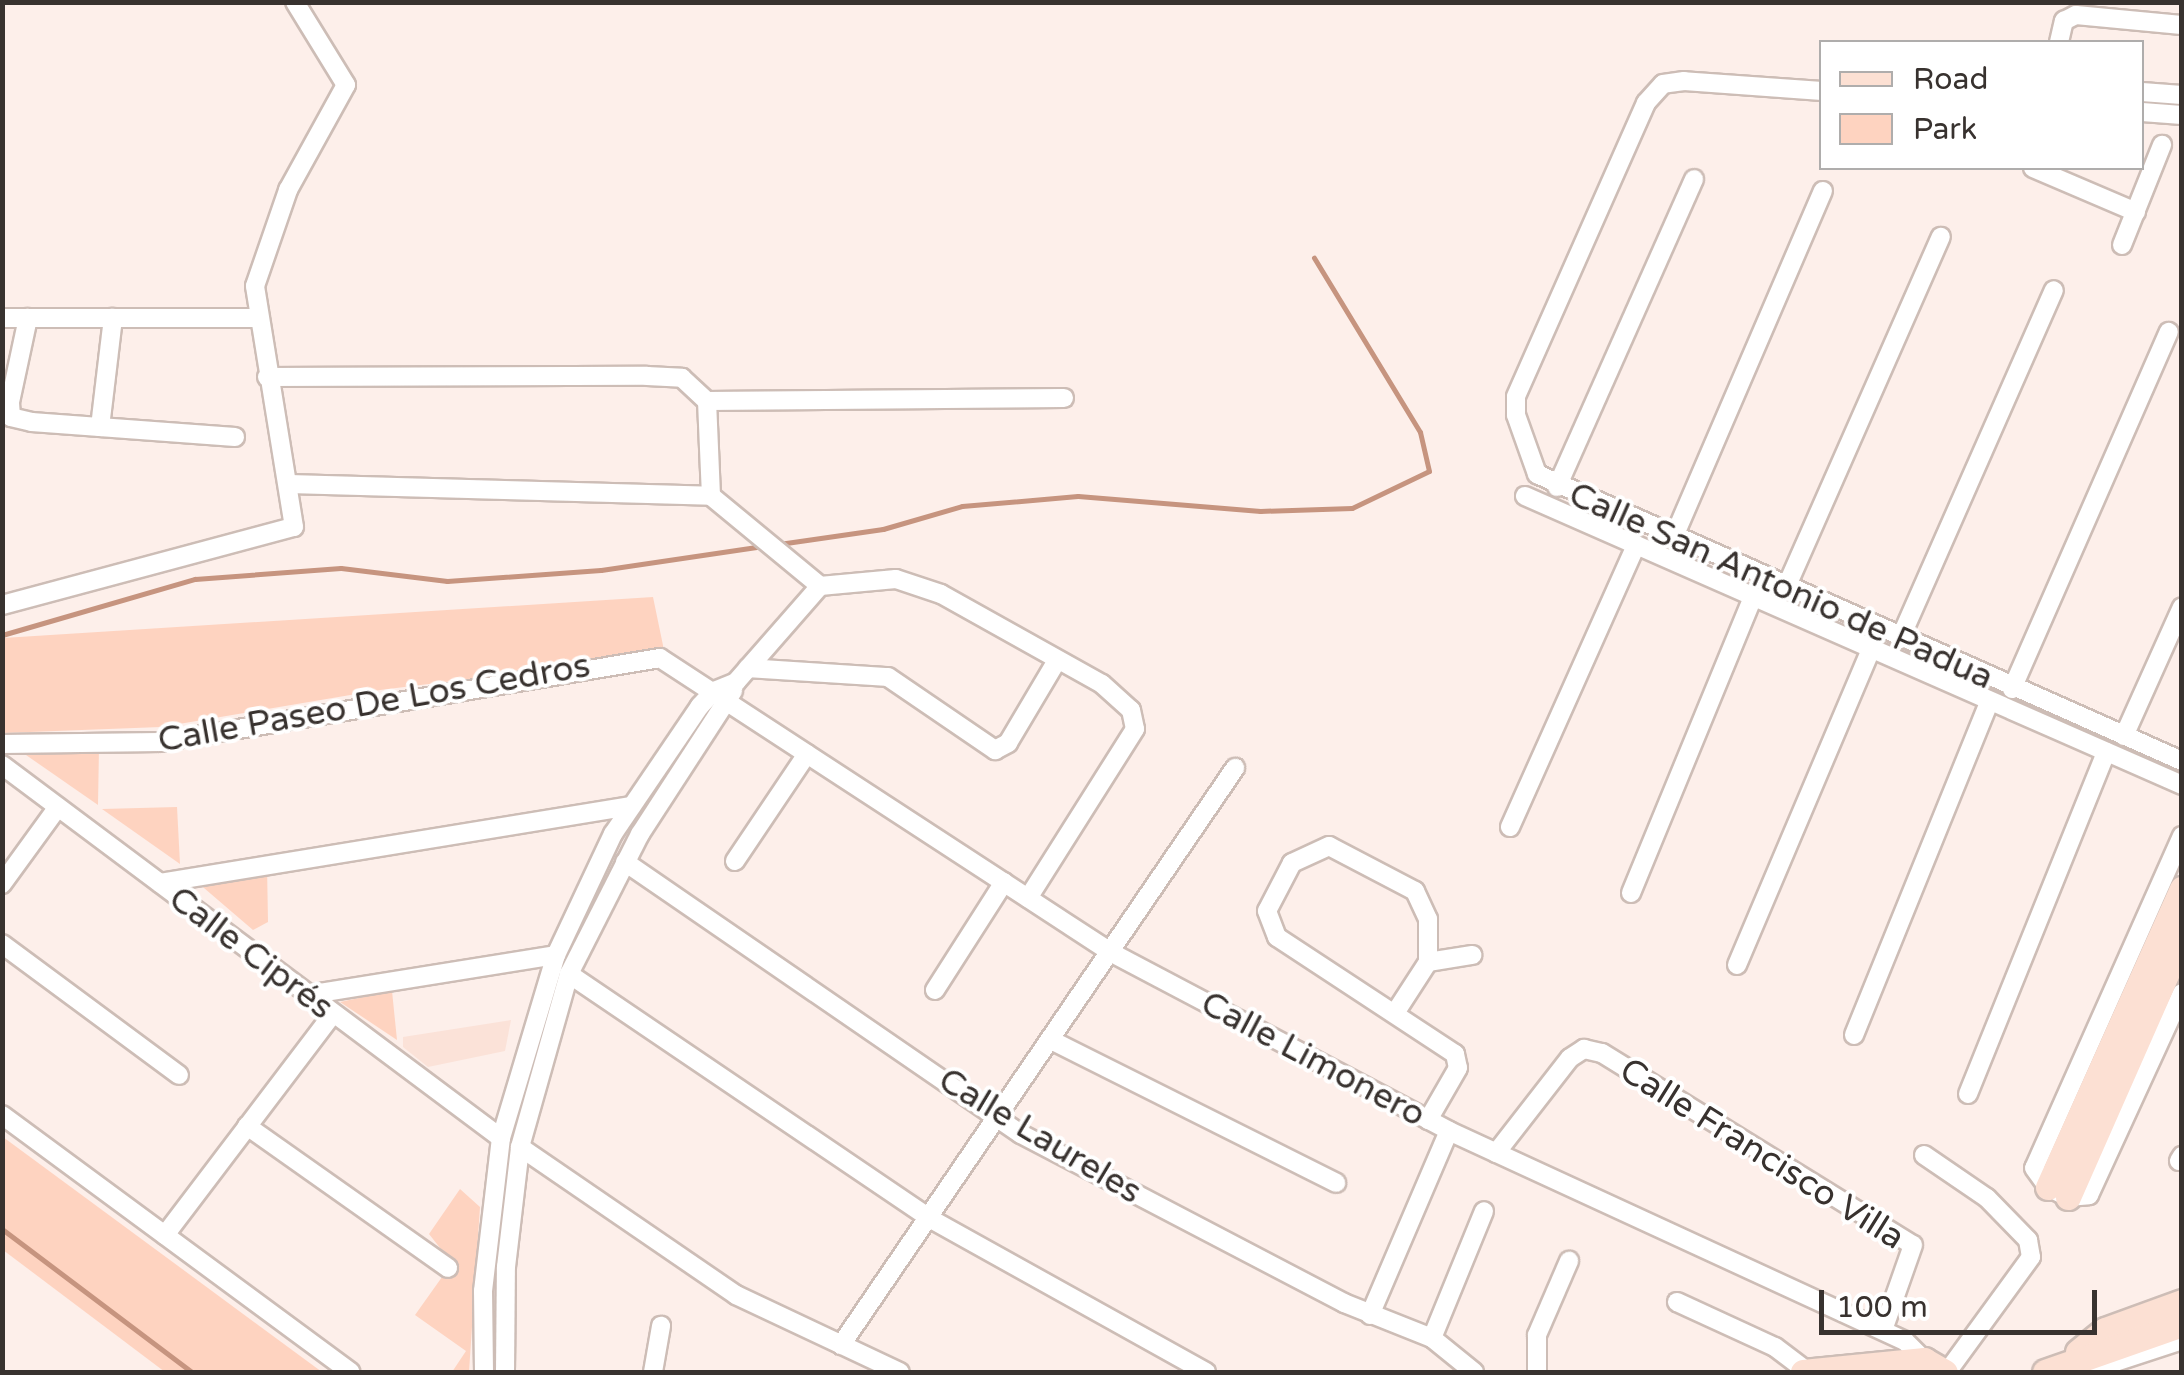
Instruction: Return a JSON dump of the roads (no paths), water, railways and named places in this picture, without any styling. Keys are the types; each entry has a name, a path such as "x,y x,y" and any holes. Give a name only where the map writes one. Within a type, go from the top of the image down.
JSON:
{"main road":[{"path":"2058,1192 2182,890"},
{"path":"2058,1192 2182,939"},
{"path":"2054,1369 2105,1330 2182,1302"},
{"path":"2054,1369 2182,1324"},
{"path":"1806,1372 1939,1368"}],"street":[{"path":"2,605 294,527 256,318 255,286 288,190 346,85 295,2"},
{"path":"2059,40 2064,21 2076,15 2182,24"},
{"name":"Calle San Antonio de Padua","path":"1819,92 1676,82 1663,84 1646,103 1516,397 1516,415 1537,474 1785,590 2182,761"},
{"path":"2144,92 2182,94"},
{"path":"2144,112 2182,115"},
{"path":"2122,245 2162,145"},
{"path":"2038,170 2136,212"},
{"path":"1558,487 1694,179"},
{"path":"1673,539 1824,191"},
{"path":"1785,590 1941,237"},
{"path":"1900,639 2054,290"},
{"path":"2,318 256,318"},
{"path":"28,318 11,417 234,437"},
{"path":"100,427 112,318"},
{"path":"2012,689 2169,332"},
{"path":"268,376 682,378 707,402 711,496"},
{"path":"707,402 1064,398"},
{"path":"289,484 711,496 820,586"},
{"name":"Calle San Antonio de Padua","path":"1525,496 2182,785"},
{"path":"1510,827 1636,546"},
{"path":"505,1372 506,1267 520,1146 570,974 625,862 731,703 742,675 820,586 896,579 941,594 1056,662 1102,684 1136,722 1028,898"},
{"path":"1631,893 1753,597"},
{"path":"2124,736 2182,607"},
{"path":"1737,965 1871,649"},
{"name":"Calle Paseo De Los Cedros","path":"2,744 161,742 646,656 671,662 731,703"},
{"path":"484,1372 484,1291 501,1138 556,955 632,806 714,690 742,675 888,678 995,750 1008,743 1056,662"},
{"path":"1854,1035 1989,702"},
{"name":"Calle Limonero","path":"731,703 1112,953 1450,1131 1883,1330 1939,1368"},
{"path":"1968,1094 2106,752"},
{"path":"735,862 807,754"},
{"name":"Calle Ciprés","path":"2,765 501,1138"},
{"path":"841,1345 1235,768"},
{"path":"160,884 632,806"},
{"path":"2,884 58,807"},
{"path":"2182,836 2034,1168 2058,1192 2089,1195 2182,993"},
{"path":"1395,1014 1428,962 1428,920 1414,891 1328,846 1292,863 1266,919 1278,937 1459,1060 1428,1120"},
{"name":"Calle Laureles","path":"625,862 999,1118 1370,1314 1432,1338 1474,1372"},
{"path":"935,990 1004,882"},
{"path":"2,944 179,1075"},
{"path":"306,995 556,955"},
{"path":"1428,962 1472,955"},
{"path":"570,974 929,1218 1206,1372"},
{"path":"165,1235 332,1015"},
{"path":"1051,1040 1336,1184"},
{"name":"Calle Francisco Villa","path":"1496,1152 1570,1058 1584,1049 1602,1054 1913,1245 1883,1330"},
{"path":"2,1115 350,1372"},
{"path":"248,1126 448,1268"},
{"path":"1370,1314 1450,1131"},
{"path":"520,1146 736,1295 900,1372"},
{"path":"1924,1154 1987,1198 2028,1240 2031,1257 1939,1368"},
{"path":"1432,1338 1484,1211"},
{"path":"1536,1372 1537,1335 1569,1262"},
{"path":"1677,1302 1775,1347 1806,1372"},
{"path":"654,1372 661,1326"},
{"path":"2054,1369 2100,1367 2182,1340"}],"waterway":[{"path":"779,544 883,529 962,506 1078,496 1260,511 1352,508 1429,471 1420,432 1314,258"},
{"path":"2,635 195,579 341,568 447,581 601,570 763,546"},
{"path":"2,1229 192,1372"}]}
